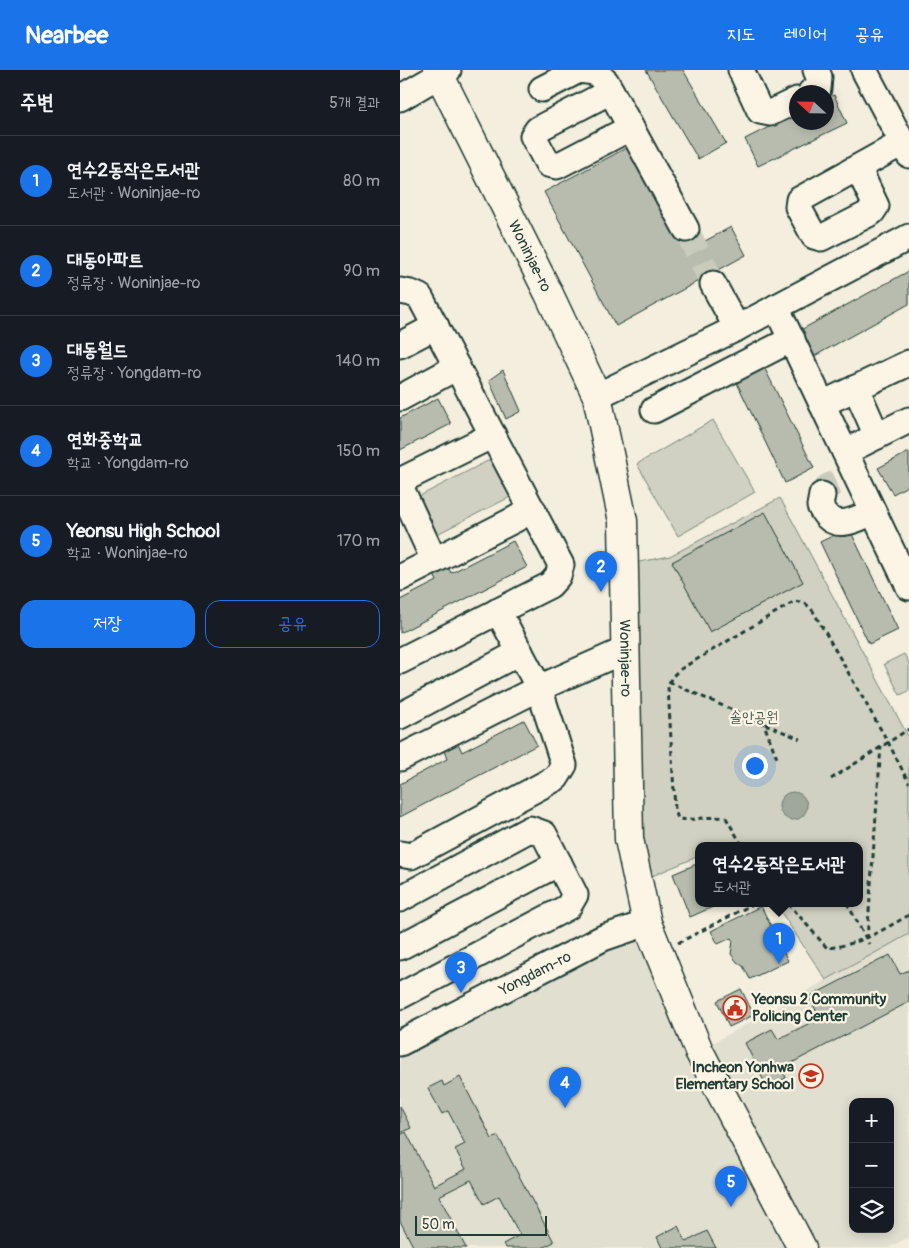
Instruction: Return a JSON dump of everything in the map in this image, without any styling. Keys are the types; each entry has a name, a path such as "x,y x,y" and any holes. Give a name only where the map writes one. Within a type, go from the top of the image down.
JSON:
{"main road":[{"name":"Woninjae-ro","path":"441,72 597,396 623,521 630,839 647,923 700,1050 802,1248"}],"street":[{"path":"542,89 579,70 595,72 606,82 686,229"},
{"path":"741,70 760,111 770,113 789,104"},
{"path":"816,70 819,77 818,85"},
{"path":"858,168 906,149 864,70"},
{"path":"400,98 441,72"},
{"path":"611,91 538,128 533,136 548,164 557,166 630,128"},
{"path":"597,396 737,328 909,237"},
{"path":"713,284 737,328"},
{"path":"400,291 410,292 420,297 561,565 558,576 550,584 400,661"},
{"path":"776,307 873,512 899,540 909,587"},
{"path":"400,345 436,326"},
{"path":"654,410 792,339"},
{"path":"822,404 909,363"},
{"path":"400,398 457,367"},
{"path":"856,388 878,436"},
{"path":"845,452 909,420"},
{"path":"400,481 493,434"},
{"path":"400,486 408,526 434,560"},
{"path":"822,495 820,506 824,515 835,522 846,523 873,512"},
{"path":"400,578 533,510"},
{"path":"400,854 411,856 556,778 564,765 539,688 498,611"},
{"path":"400,722 407,754 539,688 625,650"},
{"path":"400,716 520,652"},
{"path":"400,899 530,829 544,834 575,896 568,907 400,996"},
{"path":"400,947 559,864"},
{"name":"Yongdam-ro","path":"403,1033 603,938 647,923"}],"path":[{"path":"740,842 726,818 718,816 685,820 678,819 675,810 669,682 679,670 795,601 805,603 813,611 888,742 909,783"},
{"path":"669,682 800,739"},
{"path":"764,724 778,761"},
{"path":"831,779 909,728"},
{"path":"867,939 881,746"},
{"path":"659,953 747,907"},
{"path":"791,907 826,948 867,939 909,915"},
{"path":"849,907 870,944"}],"shaded area":[{"path":"793,792 803,796 807,806 803,816 793,820 783,816 779,806 783,796"},
{"path":"647,923 700,1050 909,934 909,1237 888,1248 400,1248 400,1043"}],"green space":[{"path":"713,420 755,492 678,536 637,464"},
{"path":"503,453 522,491 425,540 408,502"},
{"name":"솔안공원","path":"780,498 909,738 909,934 826,980 778,907 863,907 863,842 695,842 695,858 638,882 624,565 670,556"},
{"path":"904,654 909,663 909,691 900,695 884,664"}],"building":[{"path":"646,70 683,70 726,143 698,159"},
{"path":"834,95 847,123 834,129"},
{"path":"789,117 789,130 833,130 758,166 745,139"},
{"path":"628,147 678,240 694,247 731,227 746,255 616,326 544,192"},
{"path":"909,271 909,304 811,358 797,332"},
{"path":"764,367 814,468 785,483 736,381"},
{"path":"503,370 521,411 506,419 489,380"},
{"path":"438,398 451,424 400,450 400,418"},
{"path":"909,452 909,485 893,494 878,468"},
{"path":"765,512 803,582 710,632 672,562"},
{"path":"849,528 898,630 869,644 820,542"},
{"path":"513,541 527,567 400,633 400,600 437,581 432,570 446,563 451,573"},
{"path":"524,720 537,745 400,817 400,784 447,759 443,748 457,741 462,752"},
{"path":"695,865 695,907 713,907 690,917 673,874"},
{"path":"761,907 788,961 750,979 743,966 731,954 733,941 731,938 718,944 711,931"},
{"path":"890,955 900,974 909,970 909,1002 782,1068 786,1078 767,1087 745,1043 772,1029 778,1039 820,1018 809,997"},
{"name":"Yeonsu 2 Community Policing Center","path":"741,989 754,1015 729,1027 717,1001"},
{"path":"460,1077 492,1139 498,1136 554,1242 542,1248 506,1248 503,1244 520,1235 499,1196 484,1204 471,1180 439,1196 466,1248 414,1248 400,1221 400,1135 406,1132 434,1186 466,1169 455,1149 465,1144 448,1111 442,1114 428,1088 442,1081 444,1086"},
{"path":"400,1106 411,1128 400,1133"},
{"path":"678,1226 686,1242 707,1231 716,1248 662,1248 657,1237"}],"tunnel":[{"path":"686,229 713,284"},
{"path":"822,495 828,486 836,483"}],"place":[{"name":"대동아파트","path":"601,592"},
{"name":"연수2동작은도서관","path":"779,964"},
{"name":"대동월드","path":"461,993"},
{"name":"Yeonsu 2 Community Policing Center","path":"735,1008"},
{"name":"Incheon Yonhwa Elementary School","path":"811,1076"},
{"name":"연화중학교","path":"565,1108"},
{"name":"Yeonsu High School","path":"731,1207"}]}
